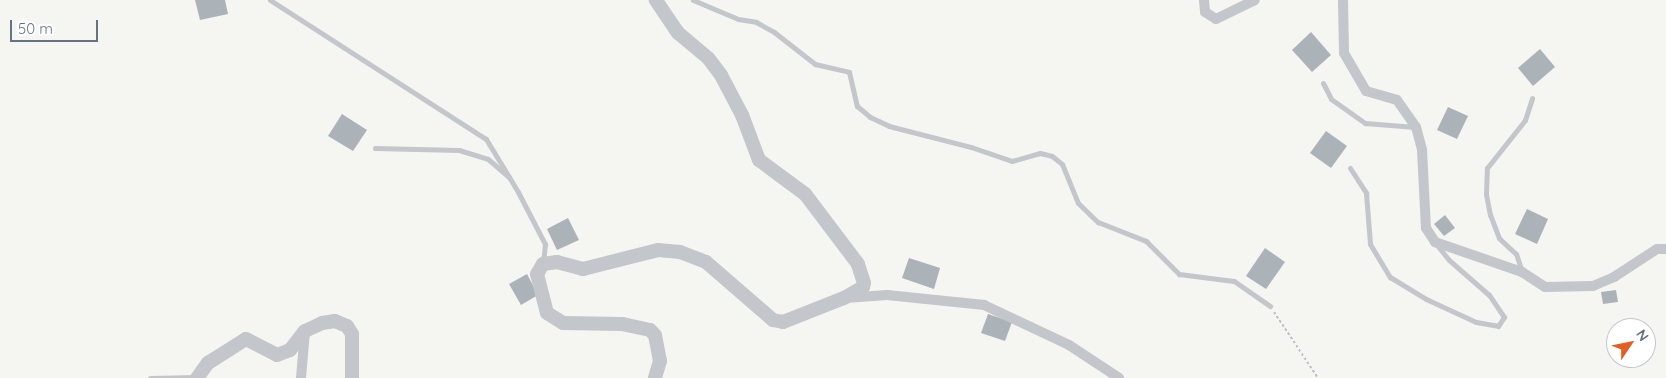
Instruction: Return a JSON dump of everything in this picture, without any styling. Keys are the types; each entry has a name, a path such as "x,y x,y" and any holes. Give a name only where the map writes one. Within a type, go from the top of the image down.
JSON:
{"street":[{"path":"1204,0 1205,12 1216,19 1255,0"},
{"path":"1343,0 1344,53 1366,91 1397,100 1416,127 1422,150 1426,228 1435,242 1511,271 1522,272 1545,287 1592,286 1614,277 1657,249 1666,249"},
{"path":"655,378 660,362 655,335 650,330 622,324 564,322 547,313 537,274 543,264 557,262 583,269 658,250 680,252 706,262 773,320 783,322 844,298 863,287 858,264 805,194 759,160 742,115 721,74 708,58 678,33 659,1"},
{"path":"844,298 887,295 984,305 1069,345 1119,378"},
{"path":"198,377 208,363 246,339 277,355 290,350 305,331 322,323 335,321 347,326 352,334 352,378"},
{"path":"301,378 305,331"}],"lane":[{"path":"270,0 486,139 545,244 543,264"},
{"path":"693,0 729,16 756,22 774,32 815,64 849,72 858,106 870,117 889,126 971,146 1012,161 1040,153 1052,156 1062,164 1078,203 1098,222 1146,241 1172,270 1179,274 1234,281 1270,306"},
{"path":"1323,83 1331,99 1365,123 1416,127"},
{"path":"1522,272 1516,254 1499,238 1490,215 1486,194 1487,168 1525,120 1532,98"},
{"path":"375,148 459,150 488,159 509,177"},
{"path":"1350,168 1366,193 1370,244 1390,277 1426,299 1476,322 1498,326 1504,317 1489,295 1449,260 1435,242"},
{"path":"150,378 198,377"}],"path":[{"path":"1270,306 1318,378"}],"building":[{"path":"195,0 225,0 228,14 200,20"},
{"path":"1311,32 1331,55 1312,72 1292,50"},
{"path":"1540,49 1555,67 1533,86 1518,68"},
{"path":"1448,107 1468,116 1457,139 1437,130"},
{"path":"342,114 367,130 353,151 328,136"},
{"path":"1326,131 1347,146 1331,168 1310,153"},
{"path":"1527,209 1548,219 1537,244 1515,234"},
{"path":"1445,215 1455,228 1444,236 1434,224"},
{"path":"568,218 579,240 557,250 547,229"},
{"path":"1265,248 1285,262 1266,289 1246,276"},
{"path":"909,258 940,268 934,289 902,278"},
{"path":"527,274 538,295 521,305 509,284"},
{"path":"1616,290 1618,302 1603,304 1601,292"},
{"path":"988,314 1012,322 1005,341 981,333"}]}
